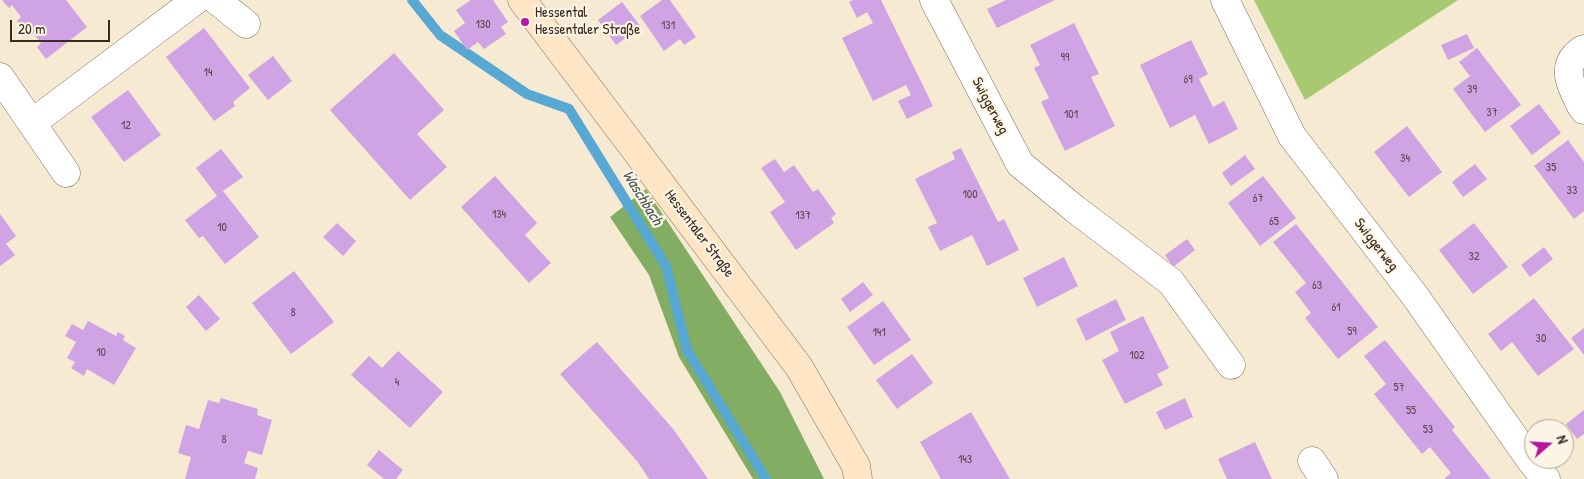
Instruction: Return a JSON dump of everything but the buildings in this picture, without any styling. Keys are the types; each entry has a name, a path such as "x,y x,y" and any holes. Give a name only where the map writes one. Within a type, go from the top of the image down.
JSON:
{"main road":[{"name":"Hessentaler Straße","path":"522,0 799,367 856,466 858,479"}],"street":[{"path":"32,123 196,0"},
{"path":"216,0 246,24"},
{"name":"Swiggerweg","path":"934,0 1020,164 1075,209 1171,282 1231,365"},
{"name":"Swiggerweg","path":"1225,0 1292,136 1415,296 1530,461 1546,479"},
{"path":"1584,49 1570,62 1568,77 1584,110"},
{"path":"0,77 66,173"}],"green space":[{"path":"1254,0 1458,0 1305,100"},
{"path":"646,189 780,392 824,479 753,479 679,357 649,275 610,217"}],"waterway":[{"name":"Waschbach","path":"412,0 440,35 527,94 569,109 666,266 687,350 766,479"}],"place":[{"name":"Hessental Hessentaler Straße","path":"525,22"}]}
